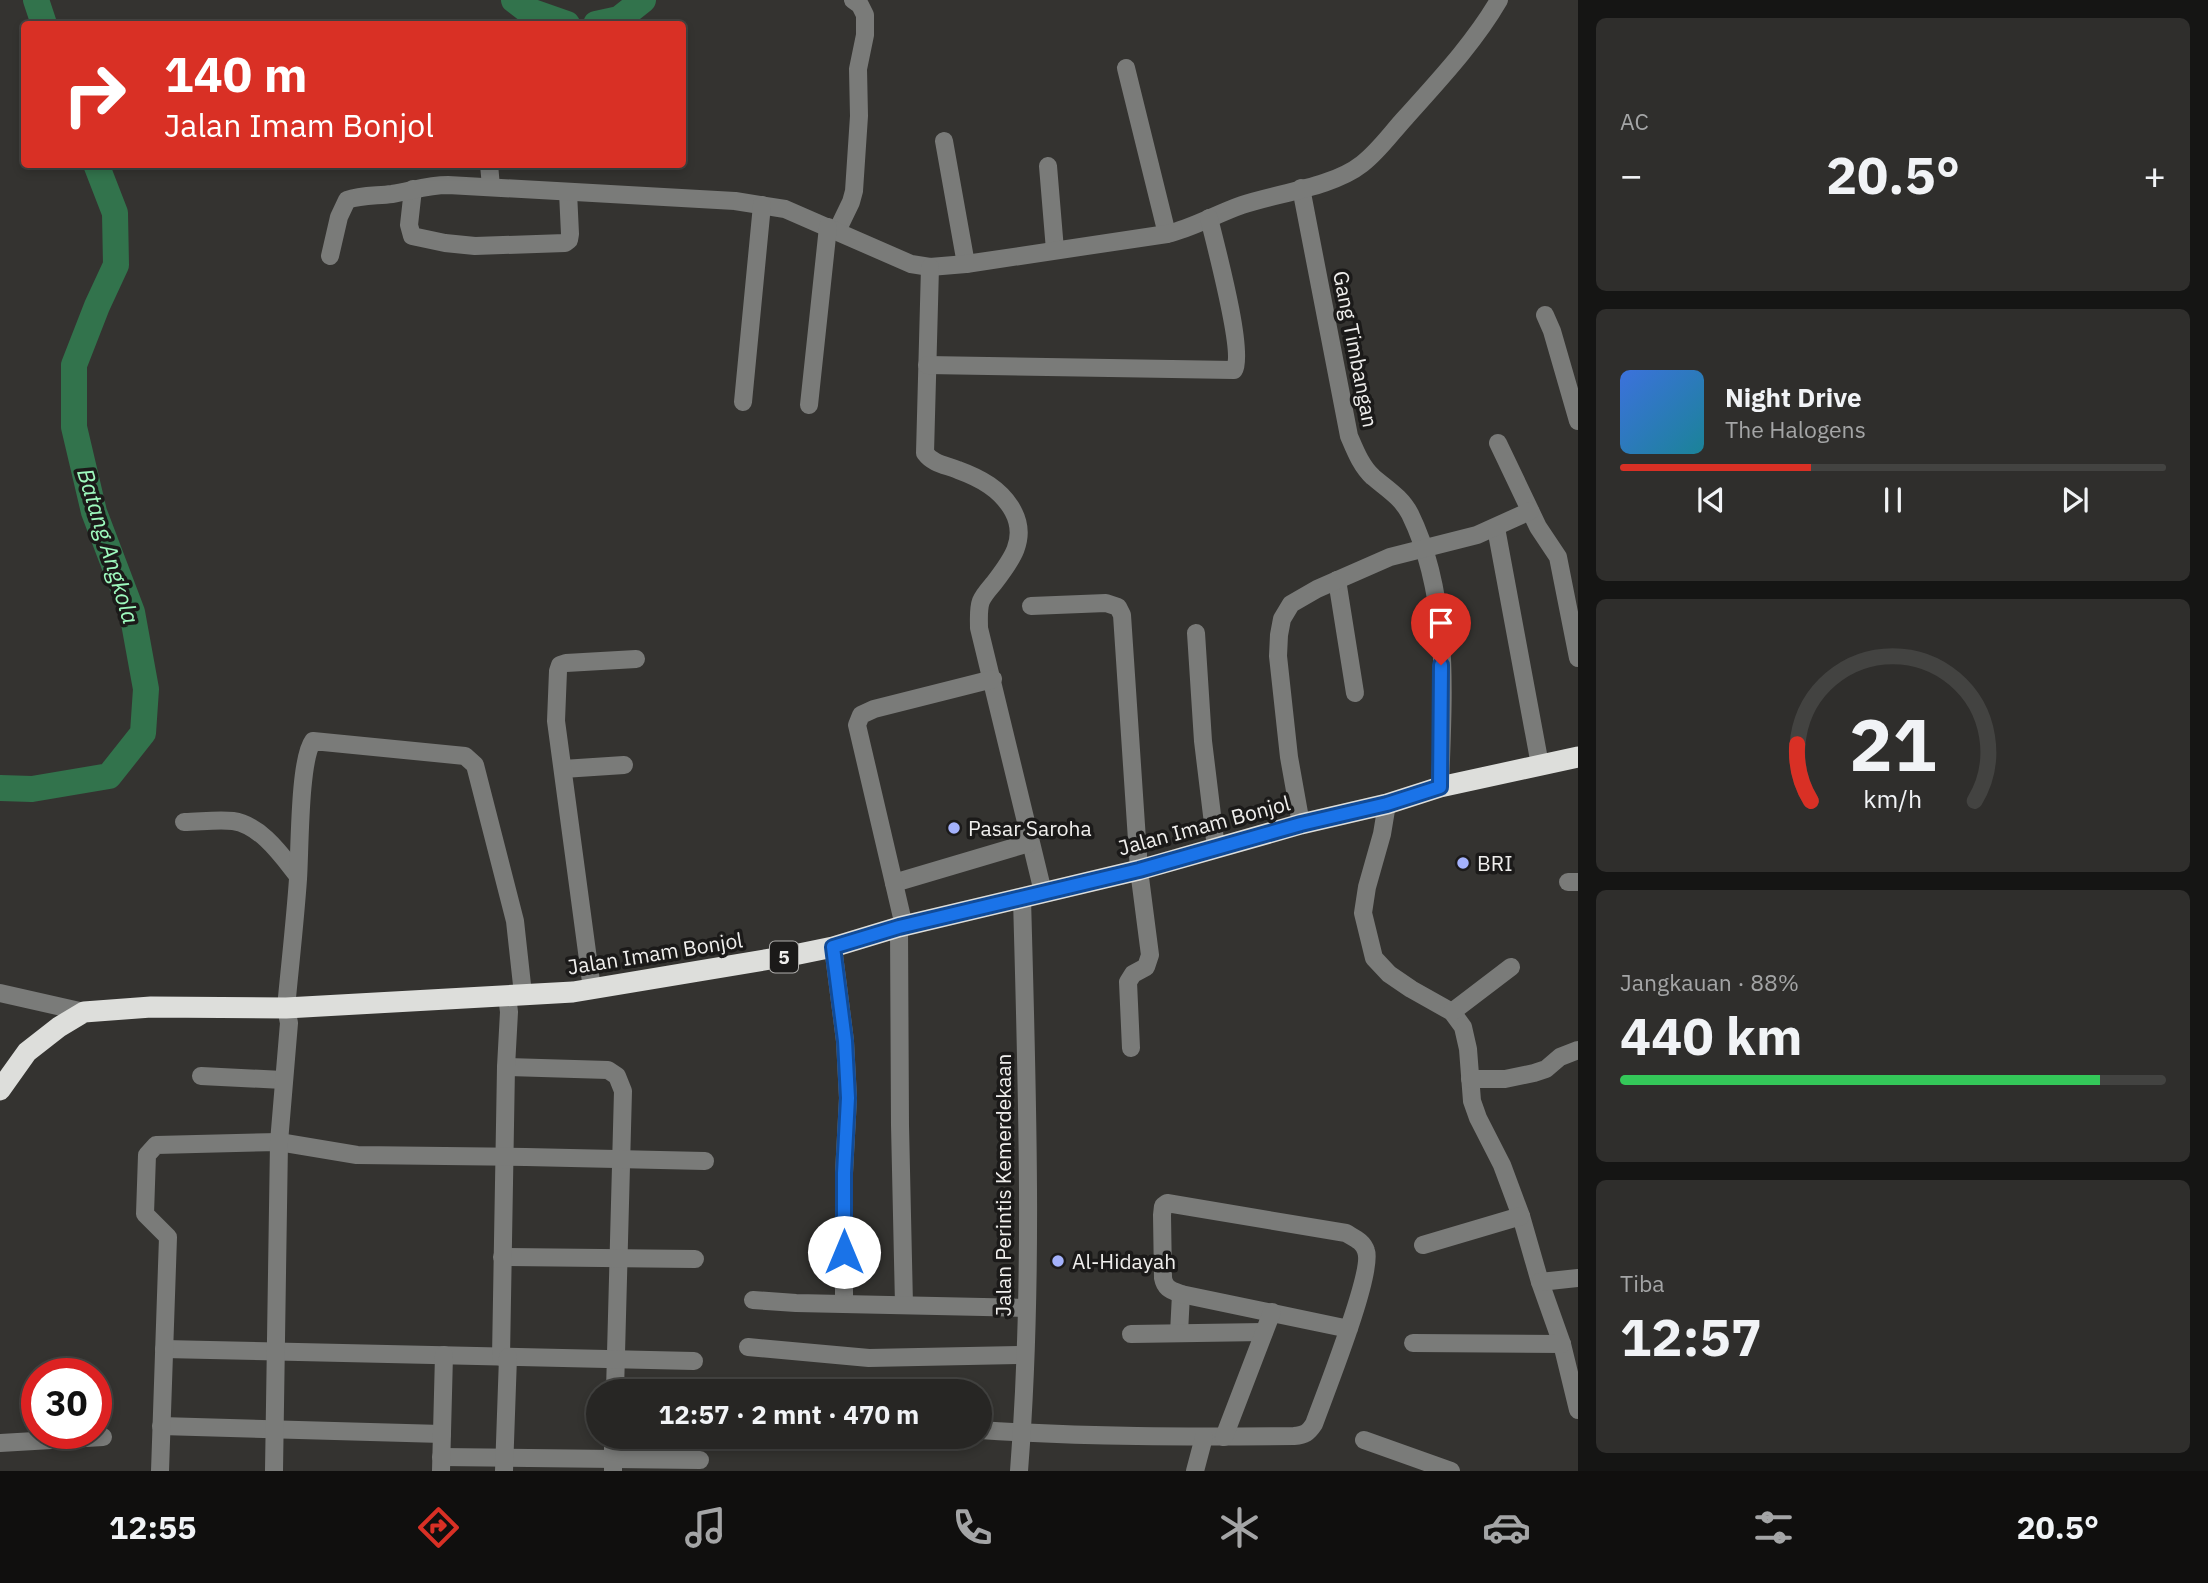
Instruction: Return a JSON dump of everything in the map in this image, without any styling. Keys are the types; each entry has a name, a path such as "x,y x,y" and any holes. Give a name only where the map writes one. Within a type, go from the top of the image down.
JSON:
{"highway":[{"name":"Jalan Imam Bonjol","path":"0,1090 27,1052 84,1012 150,1007 286,1008 592,989 833,947 902,927 1139,870 1301,824 1387,804 1440,787 1578,757"}],"street":[{"path":"330,256 341,208 347,200 430,185 735,201 762,205 785,209 911,264 930,267 966,264 1167,233 1191,227 1240,206 1322,183 1362,164 1440,79 1486,22 1499,0"},
{"path":"809,405 833,229 854,191 859,116 858,69 865,25 865,15 858,2"},
{"path":"1126,68 1167,233"},
{"path":"944,141 966,264"},
{"path":"1048,166 1055,250"},
{"path":"489,168 491,187"},
{"name":"Gang Timbangan","path":"1301,188 1349,436 1366,469 1402,501 1410,515 1438,602 1442,648 1440,787"},
{"path":"413,189 409,225 412,236 475,246 565,243 570,234 568,192"},
{"path":"743,402 762,205"},
{"path":"927,365 1234,370 1237,358 1230,310 1209,218"},
{"path":"930,267 925,453 937,463 986,482 1007,501 1017,519 1017,548 1008,565 983,597 979,608 979,628 1042,892"},
{"path":"1545,315 1578,421"},
{"path":"1499,443 1538,527 1553,548 1562,568 1578,658"},
{"path":"1301,824 1289,757 1278,656 1282,620 1291,604 1300,597 1390,557 1477,535 1530,511"},
{"path":"1496,527 1539,765"},
{"path":"1337,580 1355,693"},
{"path":"1031,606 1106,603 1121,610 1139,870 1150,956 1146,967 1133,974 1128,982 1130,1048"},
{"path":"1196,633 1203,741 1216,848"},
{"path":"592,989 556,721 560,665 636,659"},
{"path":"904,1305 900,1125 902,927 856,725 861,715 874,709 993,679"},
{"path":"274,1471 279,1142 289,1023 286,1008 298,876 302,794 308,749 313,741 465,756 475,765 478,773 513,911 515,995 509,1012 506,1067 502,1257 505,1464"},
{"path":"562,769 624,765"},
{"path":"1387,804 1363,913 1374,958 1411,989 1452,1012 1463,1027 1468,1049 1472,1101 1502,1165 1521,1216 1539,1282 1562,1344 1578,1410"},
{"path":"184,822 233,821 246,825 258,832 280,853 298,876"},
{"path":"894,883 1029,843"},
{"name":"Jalan Perintis Kemerdekaan","path":"1019,1471 1026,1308 1028,1155 1022,898"},
{"path":"833,947 845,1041 848,1098 844,1173 844,1304"},
{"path":"1452,1012 1511,967"},
{"path":"0,993 84,1012"},
{"path":"1470,1079 1505,1079 1534,1073 1546,1069 1560,1056 1578,1050"},
{"path":"506,1067 608,1070 617,1076 623,1091 615,1379"},
{"path":"201,1076 284,1080"},
{"path":"160,1471 168,1237 145,1214 147,1155 156,1146 279,1142 357,1155 705,1161"},
{"path":"992,1431 1203,1437 1294,1436 1309,1432 1349,1329 1366,1269 1367,1253 1360,1241 1346,1233 1167,1203 1163,1206 1161,1215 1163,1278 1168,1289 1349,1329"},
{"path":"1423,1245 1521,1216"},
{"path":"502,1257 695,1259"},
{"path":"1539,1282 1578,1278"},
{"path":"1179,1334 1181,1294"},
{"path":"753,1300 1026,1308"},
{"path":"1224,1437 1272,1312"},
{"path":"1131,1334 1264,1332"},
{"path":"1413,1343 1562,1344"},
{"path":"748,1348 869,1357 1024,1354"},
{"path":"164,1349 694,1361"},
{"path":"444,1355 441,1464 613,1465 700,1460"},
{"path":"161,1426 442,1434"},
{"path":"1195,1471 1203,1437"},
{"path":"1364,1440 1451,1471"},
{"path":"0,1443 21,1442"}],"waterway":[{"name":"Batang Angkola","path":"36,0 43,21"},
{"name":"Batang Angkola","path":"514,0 527,10 558,21"},
{"name":"Batang Angkola","path":"610,21 619,19 643,0"},
{"name":"Batang Angkola","path":"0,788 32,789 109,776 143,733 146,689 132,612 94,512 74,427 74,365 116,265 115,213 98,168"}],"place":[{"name":"Pasar Saroha","path":"954,828"},
{"name":"BRI","path":"1463,863"},
{"name":"Al-Hidayah","path":"1058,1261"}],"route":[{"path":"844,1252 848,1098 845,1041 833,947 899,927 1139,870 1301,824 1387,804 1440,787 1441,665"}]}
